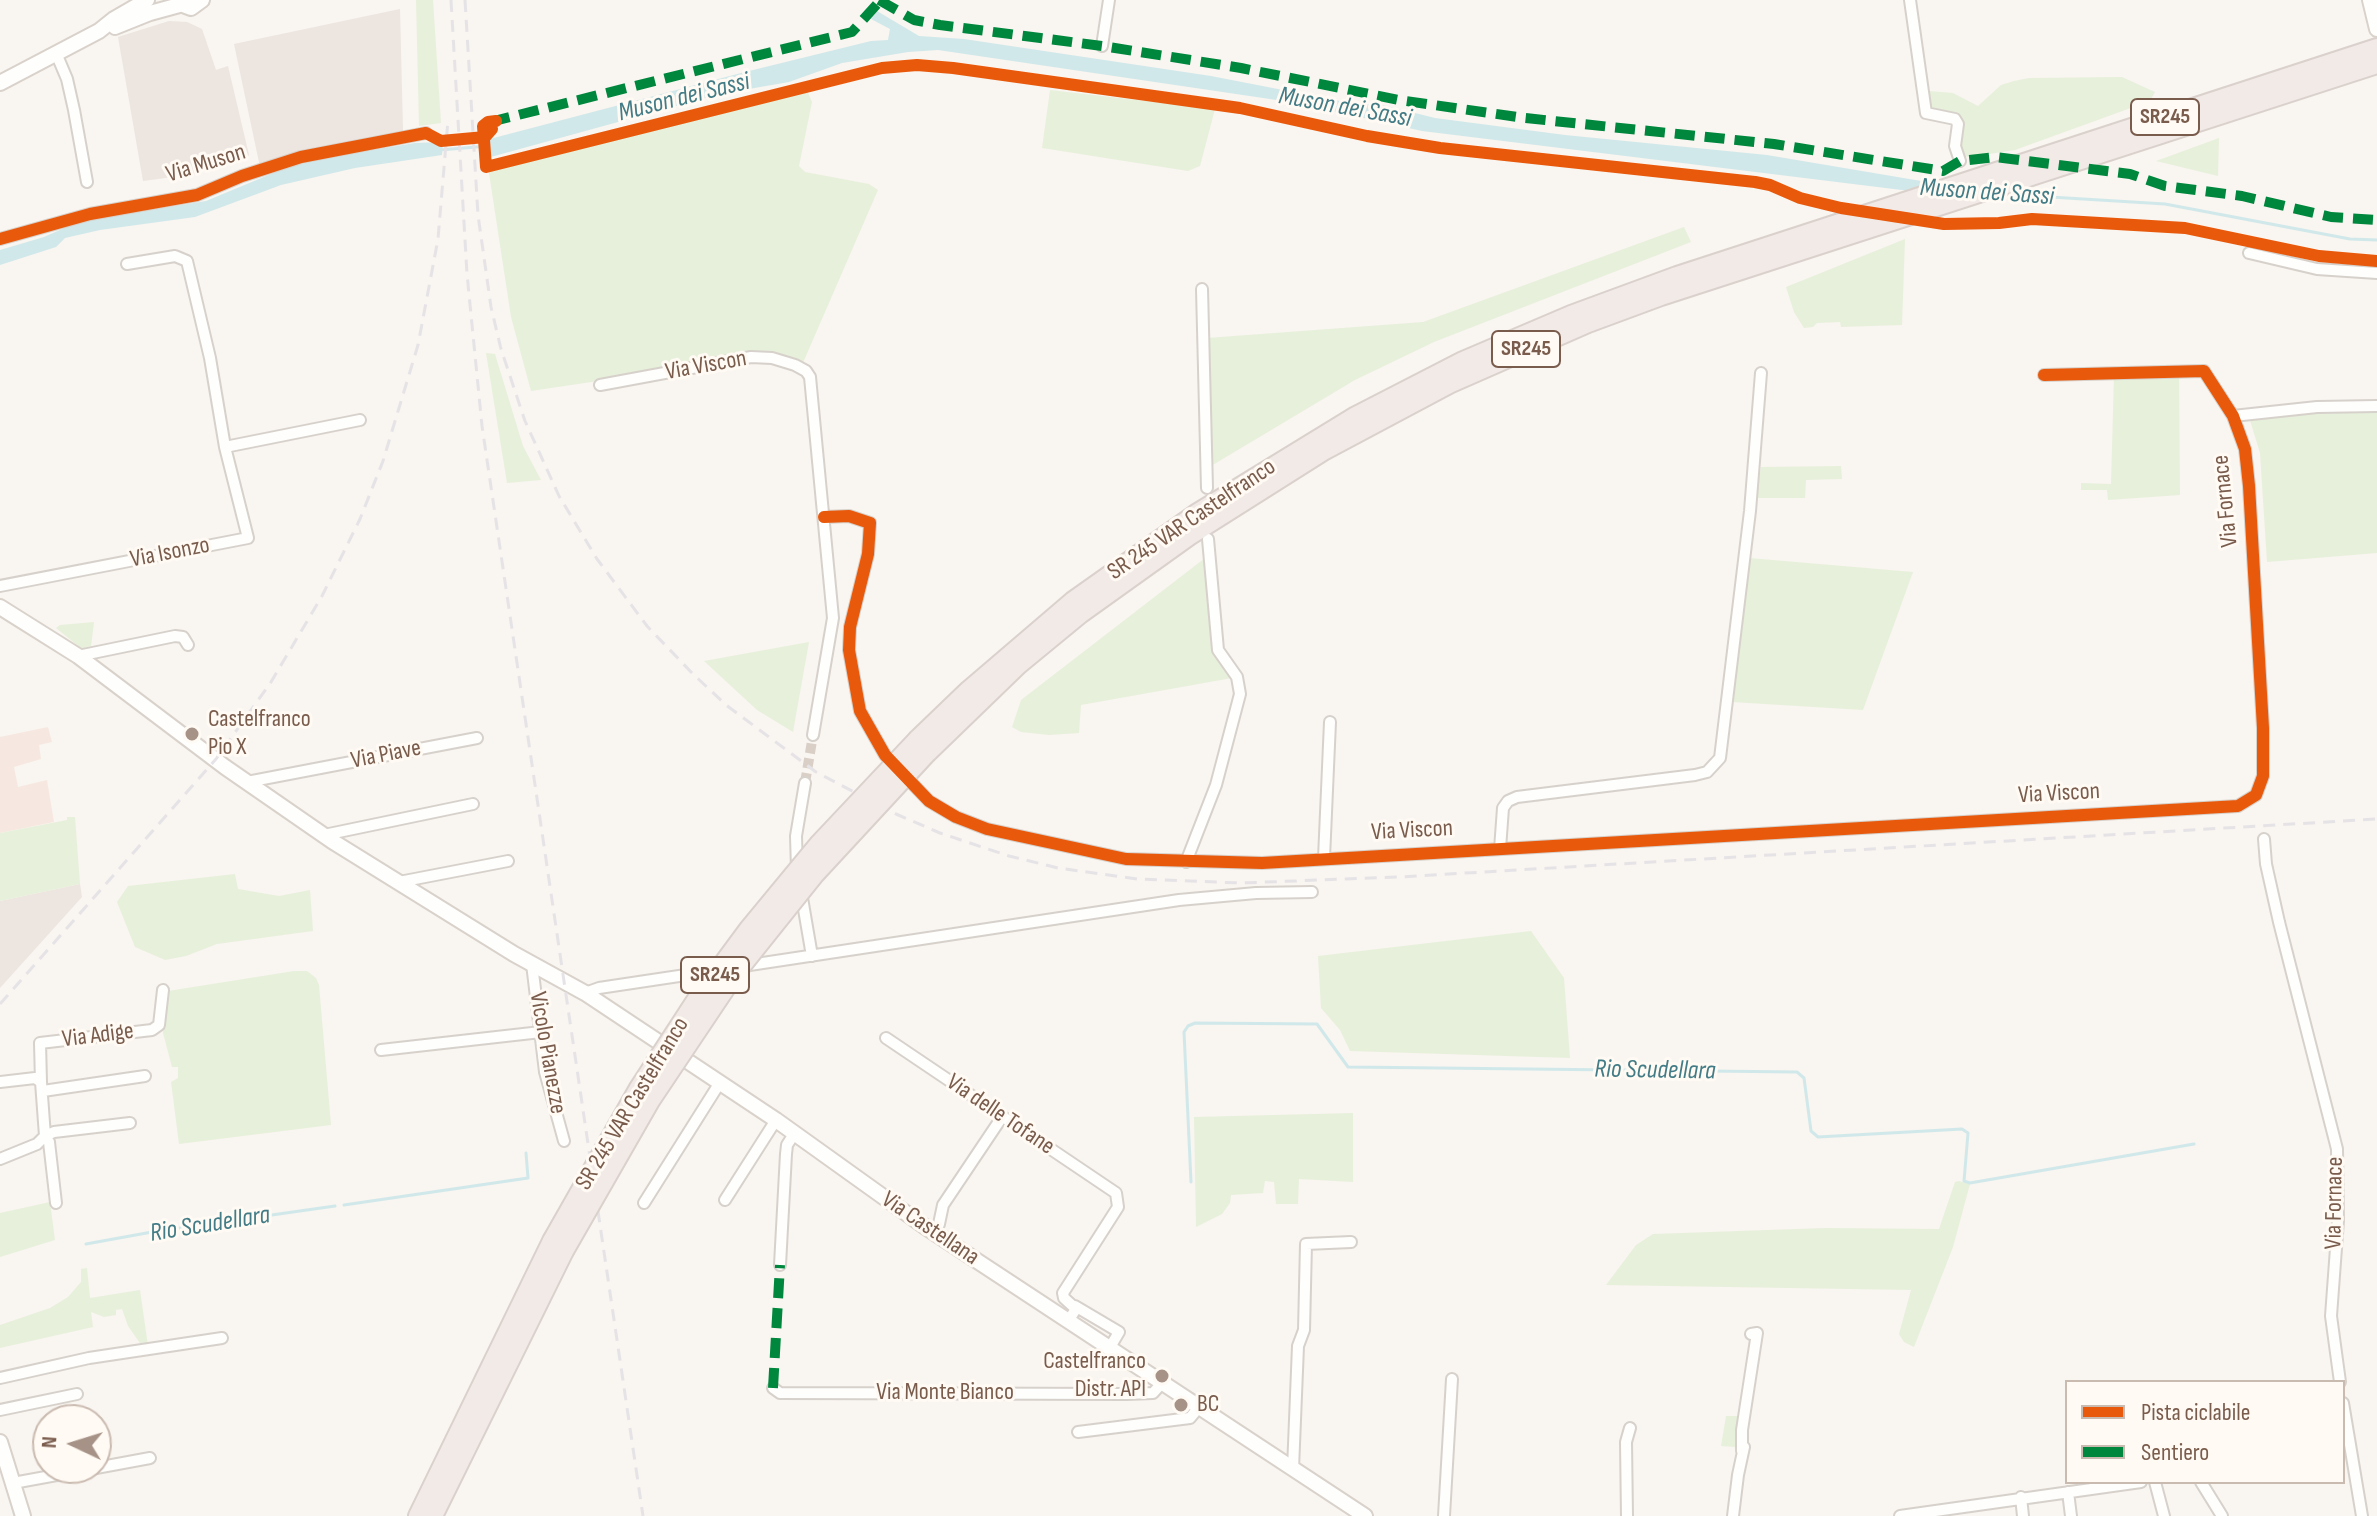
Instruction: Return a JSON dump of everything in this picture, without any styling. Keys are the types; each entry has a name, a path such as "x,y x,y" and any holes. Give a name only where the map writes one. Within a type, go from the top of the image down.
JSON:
{"highway":[{"name":"SR 245 VAR Castelfranco","path":"418,1516 558,1246 735,974 969,690 1073,601 1196,514 1356,416 1463,361 1571,315 1638,289 1820,228 2377,48"},
{"name":"SR 245 VAR Castelfranco","path":"923,746 1080,614 1216,517 1337,443 1449,384 1588,323 1728,273 2377,64"},
{"name":"SR 245 VAR Castelfranco","path":"433,1516 558,1246"}],"street":[{"path":"99,31 109,21 147,0"},
{"path":"0,83 99,31 181,2 191,8 202,0"},
{"path":"1102,46 1109,0"},
{"path":"1910,0 1926,113 1955,119 1958,124 1955,146 1960,161"},
{"path":"2370,0 2377,29"},
{"path":"56,53 64,70 74,110 87,182"},
{"name":"Via Muson","path":"0,239 90,214 197,195 242,176 301,157 426,133"},
{"path":"2249,253 2317,269 2377,273"},
{"name":"Via Isonzo","path":"0,586 248,538 225,447 210,358 187,261 175,256 127,264"},
{"path":"1202,289 1207,488"},
{"name":"Via Viscon","path":"600,385 751,357 772,358 806,371 810,377 833,618 813,735"},
{"name":"Via Fornace","path":"2044,375 2204,371 2233,416 2245,449 2254,547 2263,728 2263,776 2256,795"},
{"path":"1500,849 1503,808 1508,801 1517,797 1695,775 1715,766 1720,758 1750,511 1761,373"},
{"path":"2233,416 2317,407 2377,406"},
{"path":"225,447 360,420"},
{"name":"Via Viscon","path":"824,517 849,516 870,523 868,554 850,627 849,650 860,711 885,755 941,810 987,829 1126,859 1262,863 2238,806 2256,795"},
{"path":"1186,862 1216,785 1240,694 1237,677 1218,650 1208,539"},
{"path":"0,607 78,656 247,782 324,835 532,964"},
{"path":"78,656 175,636 183,637 188,645"},
{"path":"1324,858 1330,722"},
{"name":"Via Piave","path":"247,782 477,738"},
{"path":"805,783 795,861 812,956"},
{"path":"324,835 473,804"},
{"name":"Via Fornace","path":"2264,839 2266,864 2279,922 2337,1149 2338,1221 2331,1316 2340,1380"},
{"path":"399,882 508,861"},
{"path":"585,993 599,988 1206,897 1312,892"},
{"name":"Via Castellana","path":"532,964 585,993 776,1120 934,1232 1365,1516"},
{"name":"Vicolo Pianezze","path":"532,964 545,1072 564,1141"},
{"name":"Via Adige","path":"56,1203 49,1142 45,1136 40,1043 152,1030 159,1025 163,990"},
{"path":"381,1050 541,1032"},
{"name":"Via delle Tofane","path":"886,1038 1114,1190 1119,1197 1118,1207 1063,1293 1064,1298 1075,1306"},
{"name":"Via Adige","path":"42,1086 145,1076"},
{"name":"Via Adige","path":"0,1082 35,1078 42,1086"},
{"path":"644,1203 719,1084"},
{"path":"934,1232 943,1205 1002,1117"},
{"path":"725,1200 776,1120"},
{"path":"0,1159 37,1144 54,1132 130,1123"},
{"path":"780,1265 786,1154 787,1145 794,1134"},
{"path":"1293,1469 1298,1346 1304,1330 1306,1244 1351,1242"},
{"path":"1068,1321 1075,1306 1119,1332 1109,1349"},
{"path":"1733,1516 1745,1447 1742,1430 1757,1333 1751,1334"},
{"path":"0,1378 89,1358 222,1338"},
{"path":"1444,1516 1452,1379"},
{"name":"Via Monte Bianco","path":"773,1388 780,1393 1126,1394 1153,1393 1162,1383"},
{"path":"0,1410 77,1394"},
{"path":"1078,1432 1190,1418 1200,1406"},
{"path":"1627,1516 1626,1442 1630,1428"},
{"path":"0,1442 23,1516"},
{"path":"2346,1443 2362,1516"},
{"path":"112,1465 150,1458"},
{"path":"12,1481 32,1478"},
{"path":"1902,1515 2126,1484"},
{"path":"2156,1484 2164,1516"},
{"path":"2202,1484 2222,1516"},
{"path":"2068,1492 2071,1516"},
{"path":"2021,1497 2023,1516"}],"shaded area":[{"path":"400,9 403,131 319,149 260,167 234,44"},
{"path":"169,21 187,22 202,29 216,70 228,66 249,155 245,160 196,174 143,181 118,37"},
{"path":"48,727 52,742 39,745 41,759 14,767 18,787 47,780 54,822 0,833 0,737"},
{"path":"80,884 82,897 0,988 0,901"}],"green space":[{"path":"416,0 433,0 441,123 419,126"},
{"path":"2122,77 2155,92 2150,101 2015,150 1964,157 1960,145 1962,119 1930,110 1929,91 1953,93 1978,106 2001,85 2014,81 2029,78"},
{"path":"806,88 812,102 799,166 805,172 869,184 878,190 802,365 772,355 531,391 511,317 489,173 491,168"},
{"path":"1050,90 1215,109 1200,166 1188,171 1042,148"},
{"path":"2219,138 2218,176 2156,161"},
{"path":"1684,227 1691,242 1434,342 1355,380 1211,466 1207,338 1423,322"},
{"path":"1905,239 1902,325 1841,327 1840,322 1817,323 1804,328 1794,312 1786,287"},
{"path":"486,353 495,354 523,446 541,480 507,483"},
{"path":"2179,372 2180,495 2108,500 2107,490 2081,490 2081,483 2111,484 2114,375"},
{"path":"2377,410 2377,553 2267,562 2260,453 2249,417"},
{"path":"1841,466 1842,479 1806,480 1805,498 1756,498 1761,467"},
{"path":"1205,558 1212,645 1216,658 1232,678 1081,705 1079,733 1049,735 1021,732 1012,727 1021,700"},
{"path":"1749,558 1913,572 1863,710 1732,702"},
{"path":"94,622 91,646 82,649 56,628 60,625"},
{"path":"809,642 793,732 757,710 704,661"},
{"path":"67,817 75,817 80,884 0,901 0,833 67,820"},
{"path":"235,874 238,889 279,896 310,890 313,931 217,944 165,960 135,947 117,902 128,886"},
{"path":"1531,931 1564,978 1570,1058 1350,1051 1340,1030 1321,1008 1318,956"},
{"path":"307,971 319,985 331,1125 179,1144 171,1082 178,1078 178,1067 172,1067 163,1033 165,995 168,991"},
{"path":"1353,1113 1353,1182 1299,1179 1298,1204 1276,1204 1274,1182 1265,1181 1263,1193 1231,1195 1230,1203 1222,1214 1196,1227 1194,1117"},
{"path":"1955,1182 1970,1184 1953,1247 1914,1347 1904,1342 1899,1334 1911,1290 1606,1285 1636,1245 1653,1234 1825,1228 1939,1229"},
{"path":"50,1202 55,1240 0,1257 0,1213"},
{"path":"87,1268 90,1298 140,1290 148,1346 142,1346 128,1326 122,1309 116,1310 116,1315 104,1317 91,1312 93,1327 0,1348 0,1325 50,1308 68,1297 81,1282 81,1269"},
{"path":"1726,1416 1740,1416 1735,1447 1721,1446"}],"water":[{"path":"877,11 919,36 964,39 1211,76 1360,105 1375,103 1435,118 1565,135 1767,155 1933,183 1910,191 1422,131 1297,103 938,50 842,63 789,82 720,94 487,158 486,140 745,72 871,41 888,40 890,29 871,19"},
{"path":"443,142 442,155 355,168 281,185 195,217 65,238 56,247 0,265 0,250 44,237 78,222 206,201 283,169 323,158 415,143"}],"waterway":[{"name":"Muson dei Sassi","path":"440,150 488,146"},
{"name":"Muson dei Sassi","path":"2001,194 2165,204 2350,239 2377,240"},
{"name":"Rio Scudellara","path":"1191,1182 1184,1032 1195,1023 1317,1024 1348,1067 1797,1072 1804,1078 1811,1131 1818,1137 1962,1129 1968,1133 1964,1181 1970,1183 2194,1144"},
{"name":"Rio Scudellara","path":"344,1205 528,1178 526,1153"},
{"name":"Rio Scudellara","path":"86,1244 335,1206"},
{"path":"7,1487 15,1516"}],"tunnel":[{"path":"805,783 813,735"}],"railway":[{"path":"451,0 467,274 482,426 643,1516"},
{"path":"465,0 478,215 491,307 501,349 525,421 559,496 597,559 647,626 726,705 816,772 940,833 1009,856 1058,868 1137,879 1241,883 1399,877 2377,819"},
{"path":"0,1004 216,759 271,682 322,596 360,519 383,461 418,345 438,239 448,120"}],"marked path":[{"path":"879,0 914,20 1241,68 1399,100 1525,118 1774,144 1943,171 1960,161 1995,157 2130,174 2165,186 2242,196 2331,217 2377,220"},
{"path":"490,122 852,32 878,3"},
{"path":"773,1388 780,1265"}],"cycle path":[{"path":"496,121 483,126 486,167 882,68 917,65 1240,108 1367,136 1440,148 1755,182 1841,208 1944,224 2032,219 2185,228 2319,256 2377,261"},
{"path":"0,239 90,214 197,195 242,176 301,157 426,133 441,141 485,137 492,129"},
{"path":"824,517 849,516 870,523 868,554 850,627 849,650 860,711 885,755 929,801 956,817 987,829 1126,859 1262,863 2238,806 2256,795 2263,776 2263,728 2249,486 2245,449 2233,416 2204,371 2044,375"}],"place":[{"name":"Castelfranco Pio X","path":"192,734"},
{"name":"Castelfranco Distr. API","path":"1162,1376"},
{"name":"BC","path":"1181,1405"}]}
